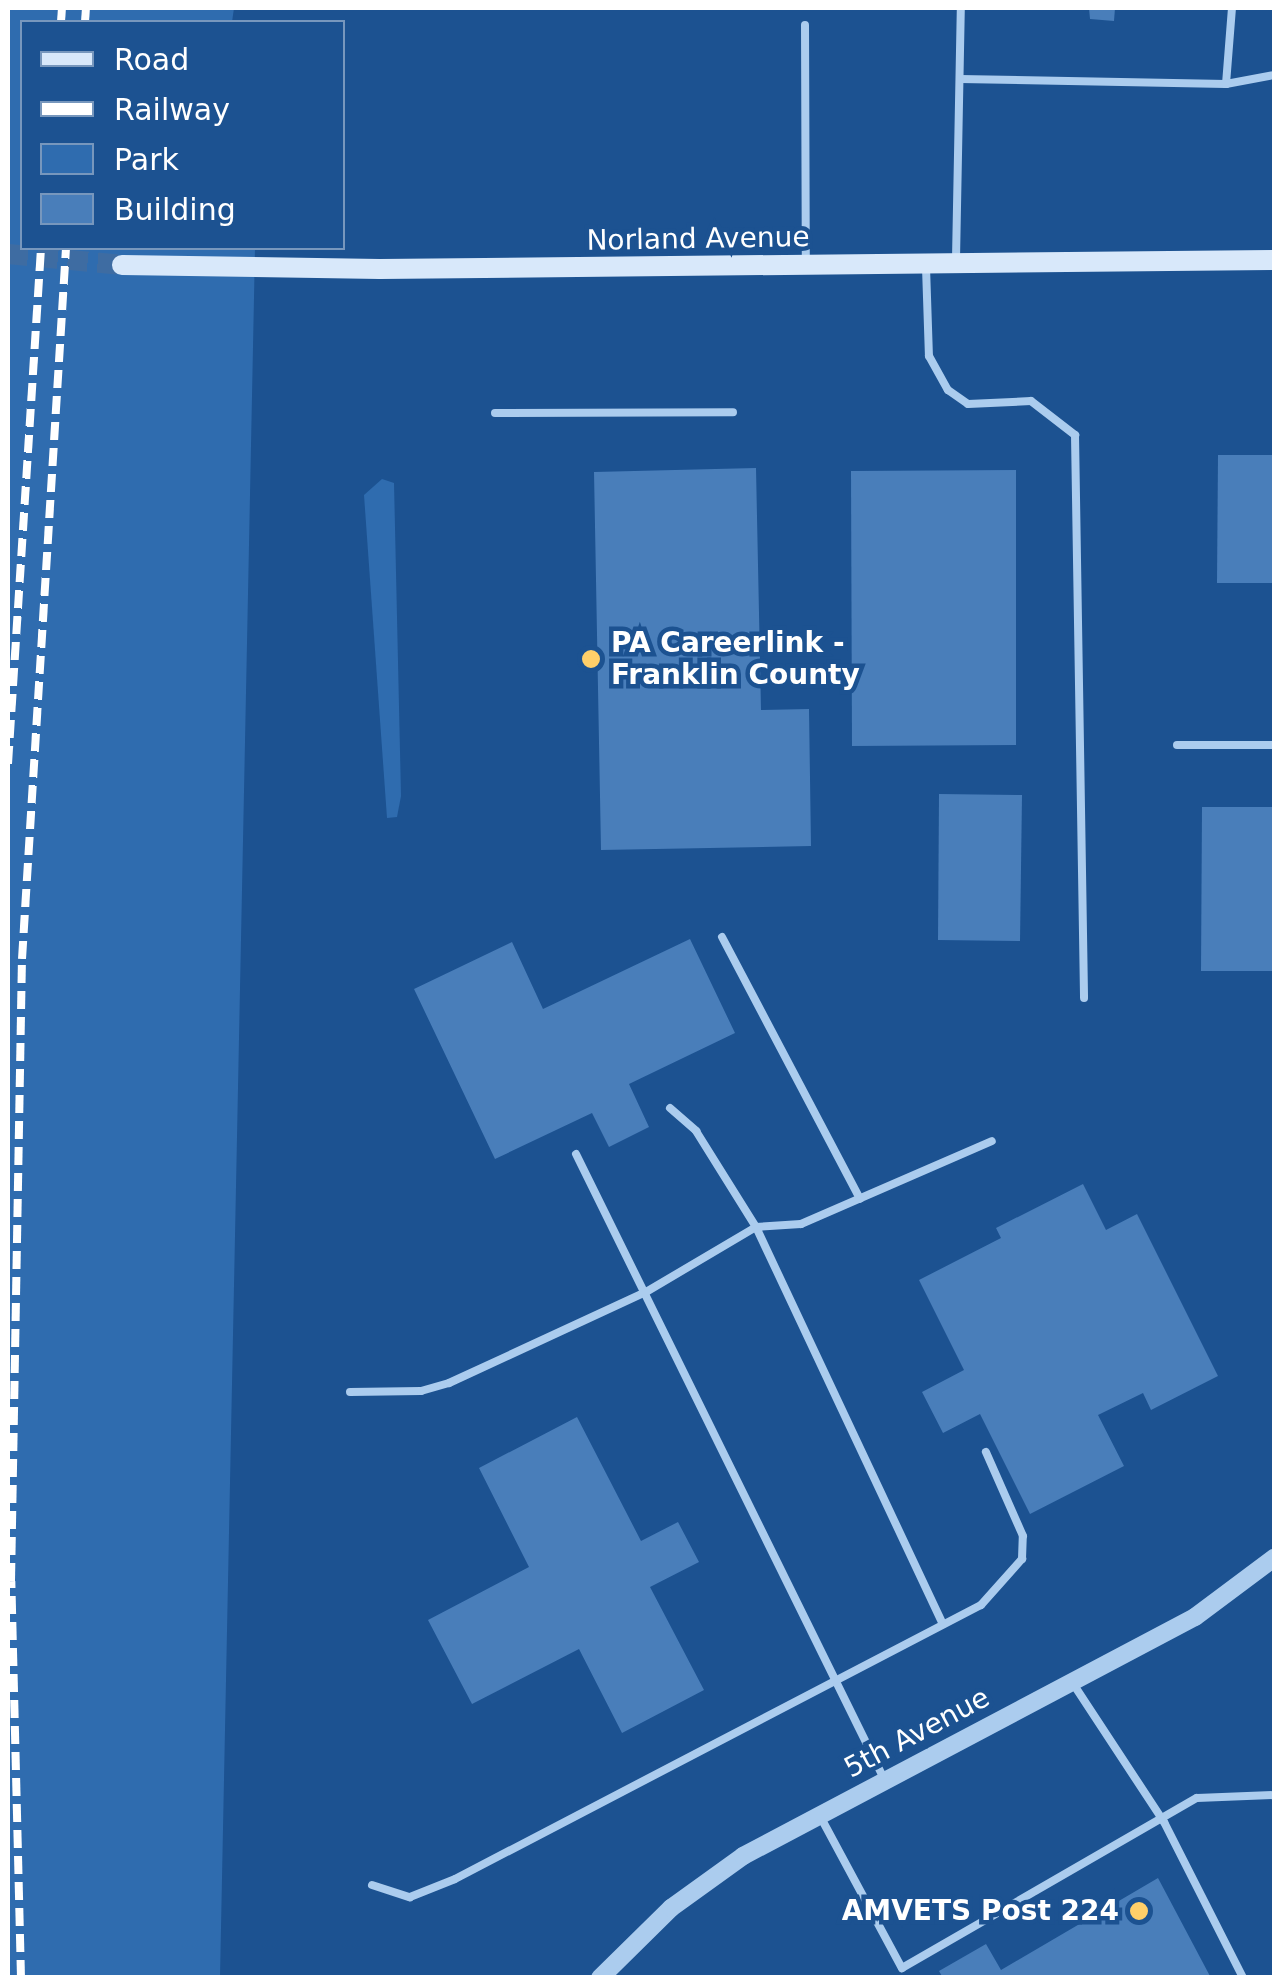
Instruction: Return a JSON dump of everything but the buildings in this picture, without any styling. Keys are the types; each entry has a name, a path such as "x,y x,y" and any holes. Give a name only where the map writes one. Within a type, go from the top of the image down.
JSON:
{"main road":[{"name":"Norland Avenue","path":"122,265 1274,260"}],"street":[{"name":"5th Avenue","path":"600,1978 671,1908 743,1856 1195,1617 1274,1558"}],"lane":[{"path":"956,264 961,8"},
{"path":"1226,84 1232,8"},
{"path":"805,25 806,265"},
{"path":"960,78 1226,84 1274,75"},
{"path":"926,264 929,356 948,390 968,404 1032,402 1075,435 1084,998"},
{"path":"495,413 732,412"},
{"path":"1177,744 1274,745"},
{"path":"722,937 860,1198"},
{"path":"670,1108 696,1131 756,1227 943,1624"},
{"path":"350,1392 421,1391 448,1383 646,1292 756,1227 801,1224 992,1141"},
{"path":"576,1154 885,1782"},
{"path":"372,1886 410,1896 455,1878 837,1684 998,1591 1022,1559 1023,1536 986,1452"},
{"path":"1072,1682 1164,1822 1242,1978"},
{"path":"820,1816 901,1973 1164,1822 1198,1798 1274,1795"}],"green space":[{"path":"8,8 234,8 232,20 20,20 20,250 255,250 220,1977 8,1978"},
{"path":"382,479 394,483 401,796 397,817 387,818 364,495"}],"tunnel":[{"path":"8,254 122,265"}],"railway":[{"path":"61,20 62,8"},
{"path":"85,20 86,8"},
{"path":"8,764 41,250"},
{"path":"21,1978 11,1581 22,959 66,250"}],"place":[{"name":"PA Careerlink - Franklin County","path":"591,659"},
{"name":"AMVETS Post 224","path":"1139,1911"}]}
